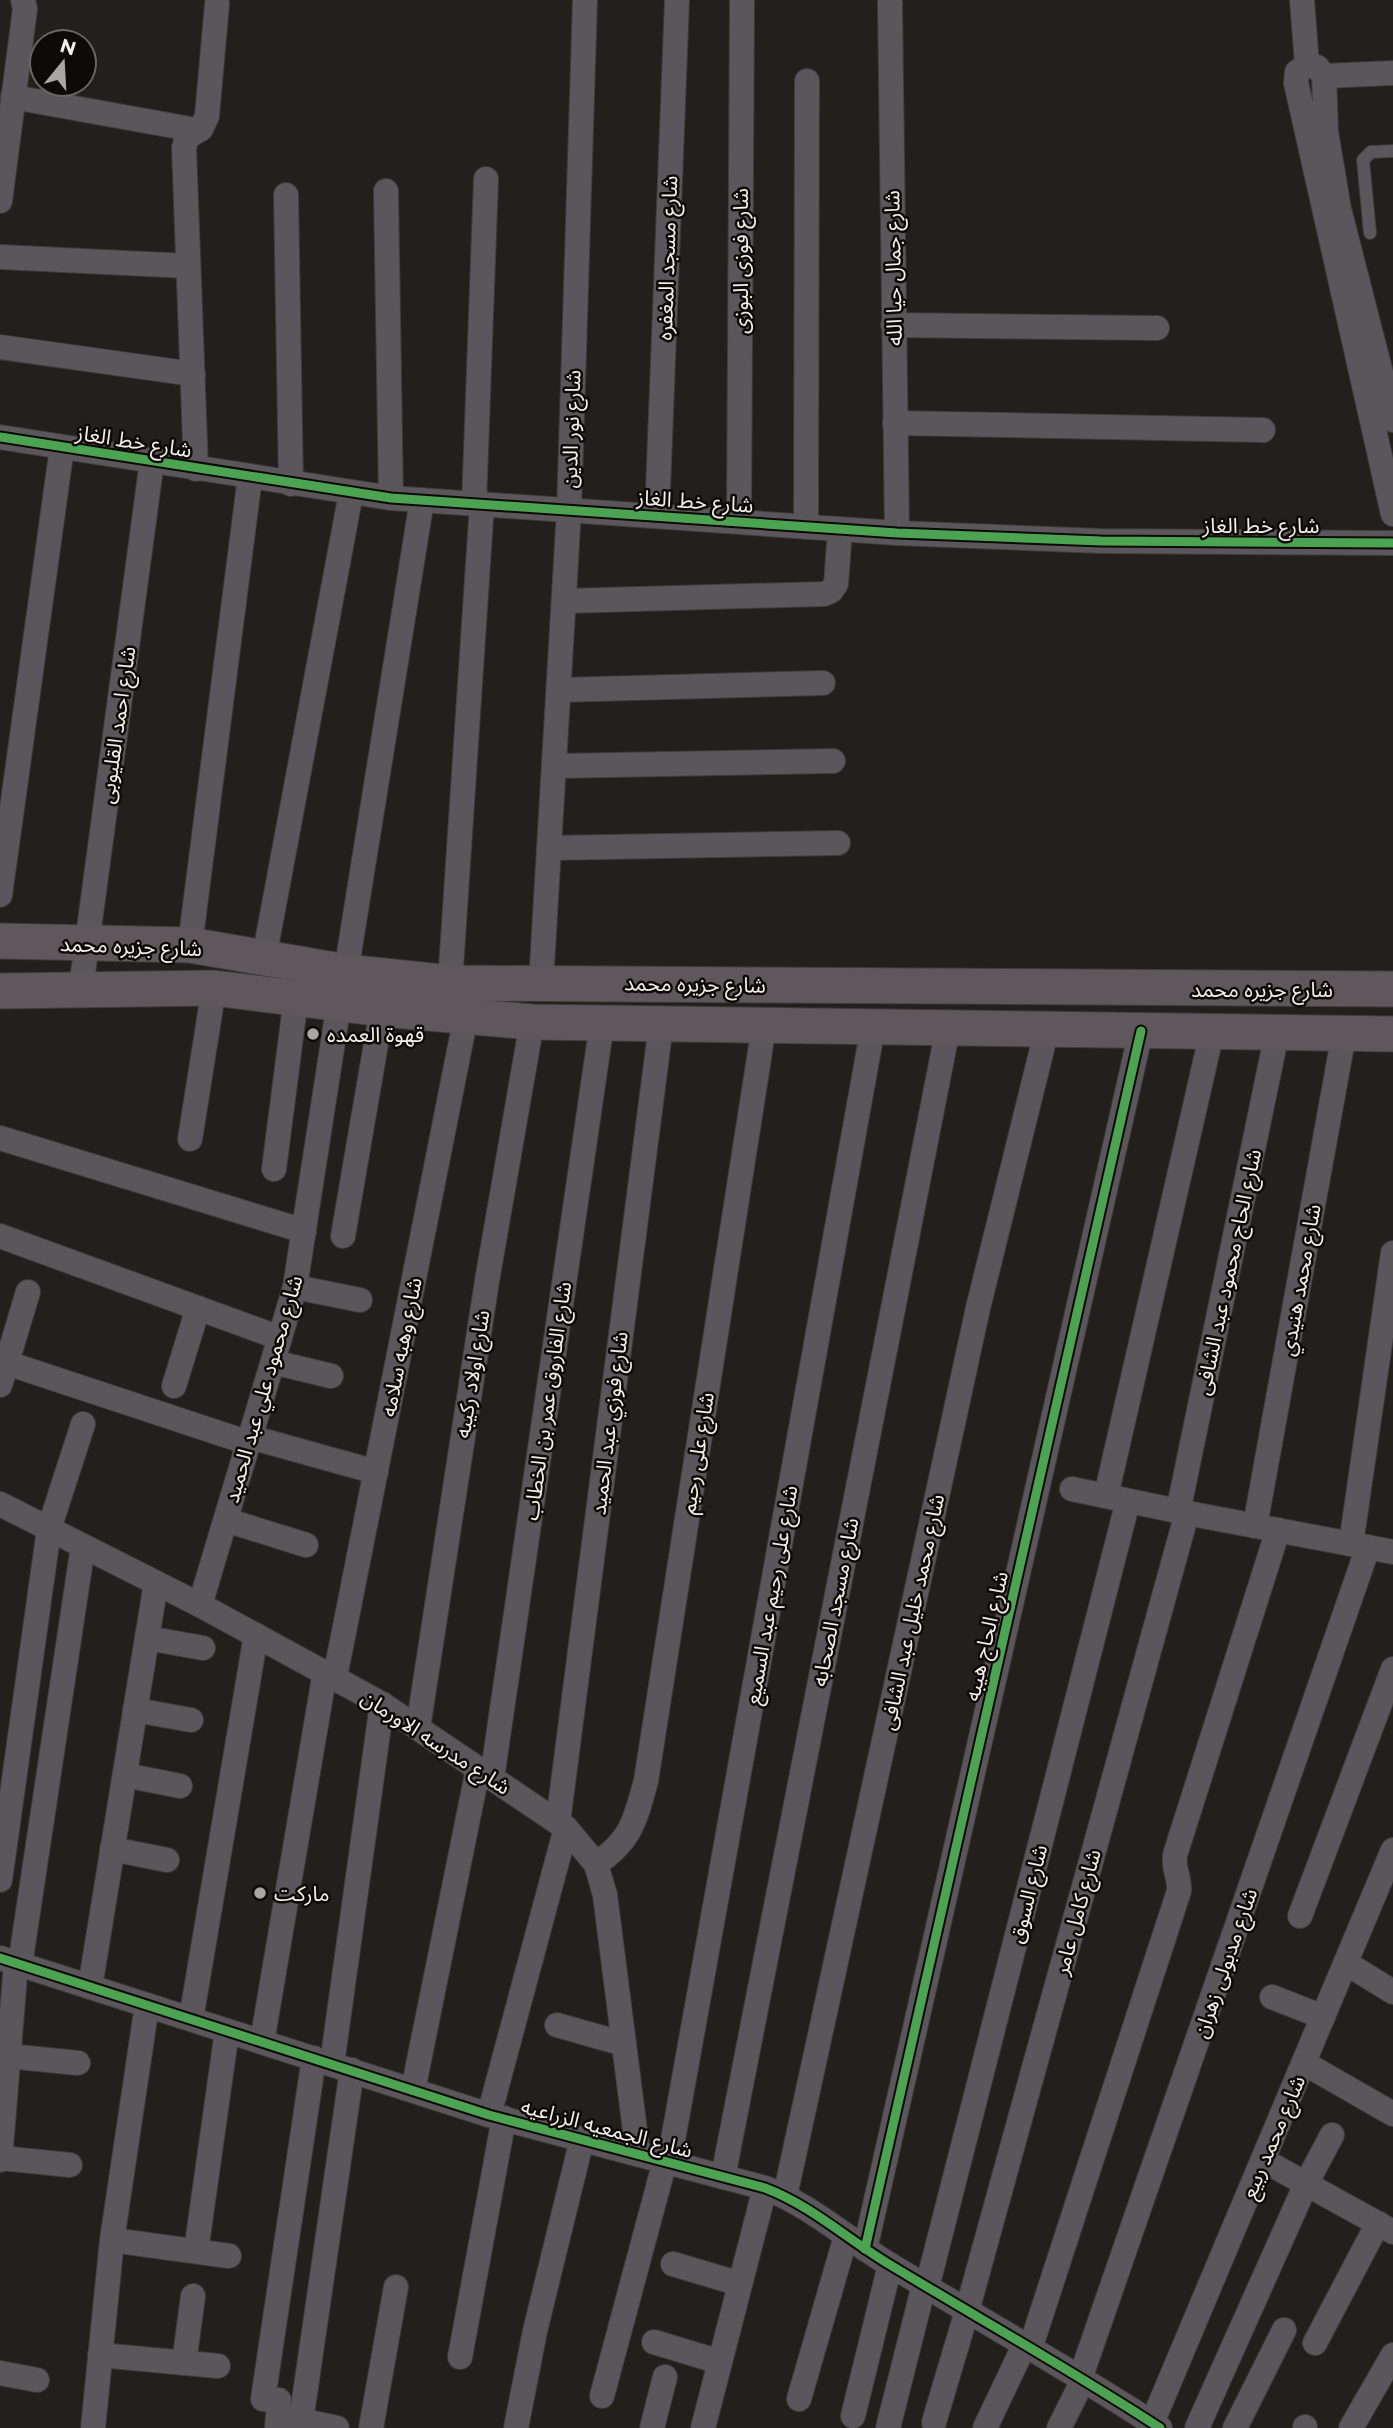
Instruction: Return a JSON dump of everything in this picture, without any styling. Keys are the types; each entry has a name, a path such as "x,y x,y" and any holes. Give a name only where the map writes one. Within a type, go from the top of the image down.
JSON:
{"main road":[{"name":"شارع جزيره محمد","path":"0,941 190,945 264,958 342,987 382,1009 532,1022 1393,1034"},
{"name":"شارع جزيره محمد","path":"0,991 214,988 296,998 342,987 450,983 1393,989"},
{"path":"920,986 935,1027"}],"street":[{"path":"0,201 13,97 9,55 24,9 23,0"},
{"name":"شارع نور الدين","path":"541,983 569,510 585,0"},
{"name":"شارع مسجد المغفره","path":"657,516 677,0"},
{"name":"شارع فوزى البوزى","path":"738,521 742,0"},
{"path":"1302,0 1326,132 1353,207 1393,420"},
{"path":"196,469 184,148 187,136 204,125 207,116 217,4"},
{"name":"شارع جمال حيا الله","path":"890,4 897,533"},
{"path":"1393,72 1297,72 1296,83 1393,514"},
{"path":"806,527 807,81"},
{"path":"13,97 196,130"},
{"path":"450,983 478,504 486,179"},
{"path":"386,191 391,498"},
{"path":"286,195 291,484"},
{"path":"0,257 188,266"},
{"path":"893,325 1157,328"},
{"path":"0,347 193,374"},
{"path":"895,423 1263,430"},
{"name":"شارع خط الغاز","path":"0,437 391,498 897,533 1101,541 1393,543"},
{"path":"0,895 62,447"},
{"name":"شارع احمد القليوبى","path":"81,988 152,461"},
{"path":"190,945 250,477"},
{"path":"264,958 351,493"},
{"name":"شارع محمود علي عبد الحميد","path":"200,1605 295,1287 422,500"},
{"path":"564,601 824,594 831,591 836,584 840,530"},
{"path":"559,690 823,683"},
{"path":"554,766 833,761"},
{"path":"550,848 838,843"},
{"path":"190,1139 214,988"},
{"path":"274,1169 296,998"},
{"path":"343,1236 382,1009"},
{"name":"شارع وهبه سلامه","path":"262,2042 330,1675 376,1472 466,1016"},
{"name":"شارع اولاد ركيبه","path":"418,1728 487,1281 532,1022"},
{"name":"شارع الفاروق عمر بن الخطاب","path":"413,2090 485,1774 601,1023"},
{"name":"شارع فوزي عبد الحميد","path":"460,2357 496,2116 562,1825 662,1025"},
{"name":"شارع على رحيم","path":"596,1864 614,1852 628,1836 646,1781 764,1026"},
{"name":"شارع على رحيم عبد السميع","path":"602,2396 667,2162 873,1027"},
{"name":"شارع مسجد الصحابه","path":"723,2177 935,1027"},
{"name":"شارع محمد خليل عبد الشافى","path":"703,2428 740,2284 775,2192 978,1308 1047,1029"},
{"name":"شارع الحاج هيبه","path":"799,2399 855,2243 1142,1031"},
{"name":"شارع السوق","path":"888,2428 926,2286 1117,1499 1212,1032"},
{"name":"شارع الحاج محمود عبد الشافى","path":"1183,1513 1277,1033"},
{"name":"شارع محمد هنيدي","path":"1027,2347 1180,1891 1180,1882 1173,1866 1175,1855 1267,1528 1344,1034"},
{"path":"0,1138 304,1231"},
{"path":"0,1236 198,1308 331,1377"},
{"name":"شارع مدبولى زهران","path":"1059,2428 1082,2380 1359,1546 1393,1252"},
{"path":"295,1287 360,1300"},
{"path":"28,1292 3,1374 376,1472"},
{"path":"174,1385 198,1308"},
{"path":"0,1880 49,1529 83,1423"},
{"path":"1072,1489 1183,1513 1393,1552"},
{"name":"شارع مدرسه الاورمان","path":"0,1504 200,1605 382,1704 562,1825 596,1864 605,1895 638,2154"},
{"name":"شارع كامل عامر","path":"934,2422 967,2311 1183,1513"},
{"path":"226,1520 306,1545"},
{"path":"70,2165 0,2159 0,2147 8,2056 5,2030 12,1962 83,1546"},
{"path":"90,1987 156,1583"},
{"path":"191,2019 256,1635"},
{"path":"147,1638 203,1648"},
{"path":"1300,1916 1393,1669"},
{"path":"285,2421 382,1704"},
{"path":"135,1710 191,1720"},
{"path":"125,1775 180,1786"},
{"path":"112,1849 167,1860"},
{"name":"شارع محمد ربيع","path":"1156,2425 1323,2017 1346,1963 1388,1879 1393,1850"},
{"name":"شارع الجمعيه الزراعيه","path":"12,1962 496,2116 775,2192 813,2212 890,2265 1156,2425"},
{"path":"1346,1963 1393,1992"},
{"path":"1272,1997 1323,2017"},
{"path":"93,2428 112,2240 147,2005"},
{"path":"556,2025 624,2044"},
{"path":"196,2251 227,2031"},
{"path":"8,2056 78,2063"},
{"path":"1304,2063 1393,2114"},
{"path":"285,2421 279,2400 263,2399 332,2064"},
{"path":"1197,2428 1306,2184 1332,2135"},
{"path":"516,2428 535,2331 582,2139"},
{"path":"1263,2160 1385,2227 1315,2343"},
{"path":"112,2240 229,2256"},
{"path":"673,2264 740,2284"},
{"path":"853,2416 890,2265"},
{"path":"371,2428 396,2287"},
{"path":"184,2363 193,2296"},
{"path":"1235,2428 1284,2330"},
{"path":"654,2342 720,2361"},
{"path":"985,2428 1027,2347"},
{"path":"100,2355 218,2366"},
{"path":"1351,2428 1393,2355"},
{"path":"0,2374 37,2380"},
{"path":"652,2428 665,2377"},
{"path":"285,2421 337,2428"}],"lane":[{"path":"1370,233 1353,207 1363,160 1371,152 1393,151"}],"cycle path":[{"path":"0,437 391,498 897,533 1101,541 1393,543"},
{"path":"865,2249 1141,1031"},
{"path":"0,1958 489,2115 765,2188 797,2203 887,2263 1160,2428"}],"place":[{"name":"قهوة العمده","path":"313,1034"},
{"name":"ماركت","path":"260,1893"}]}
